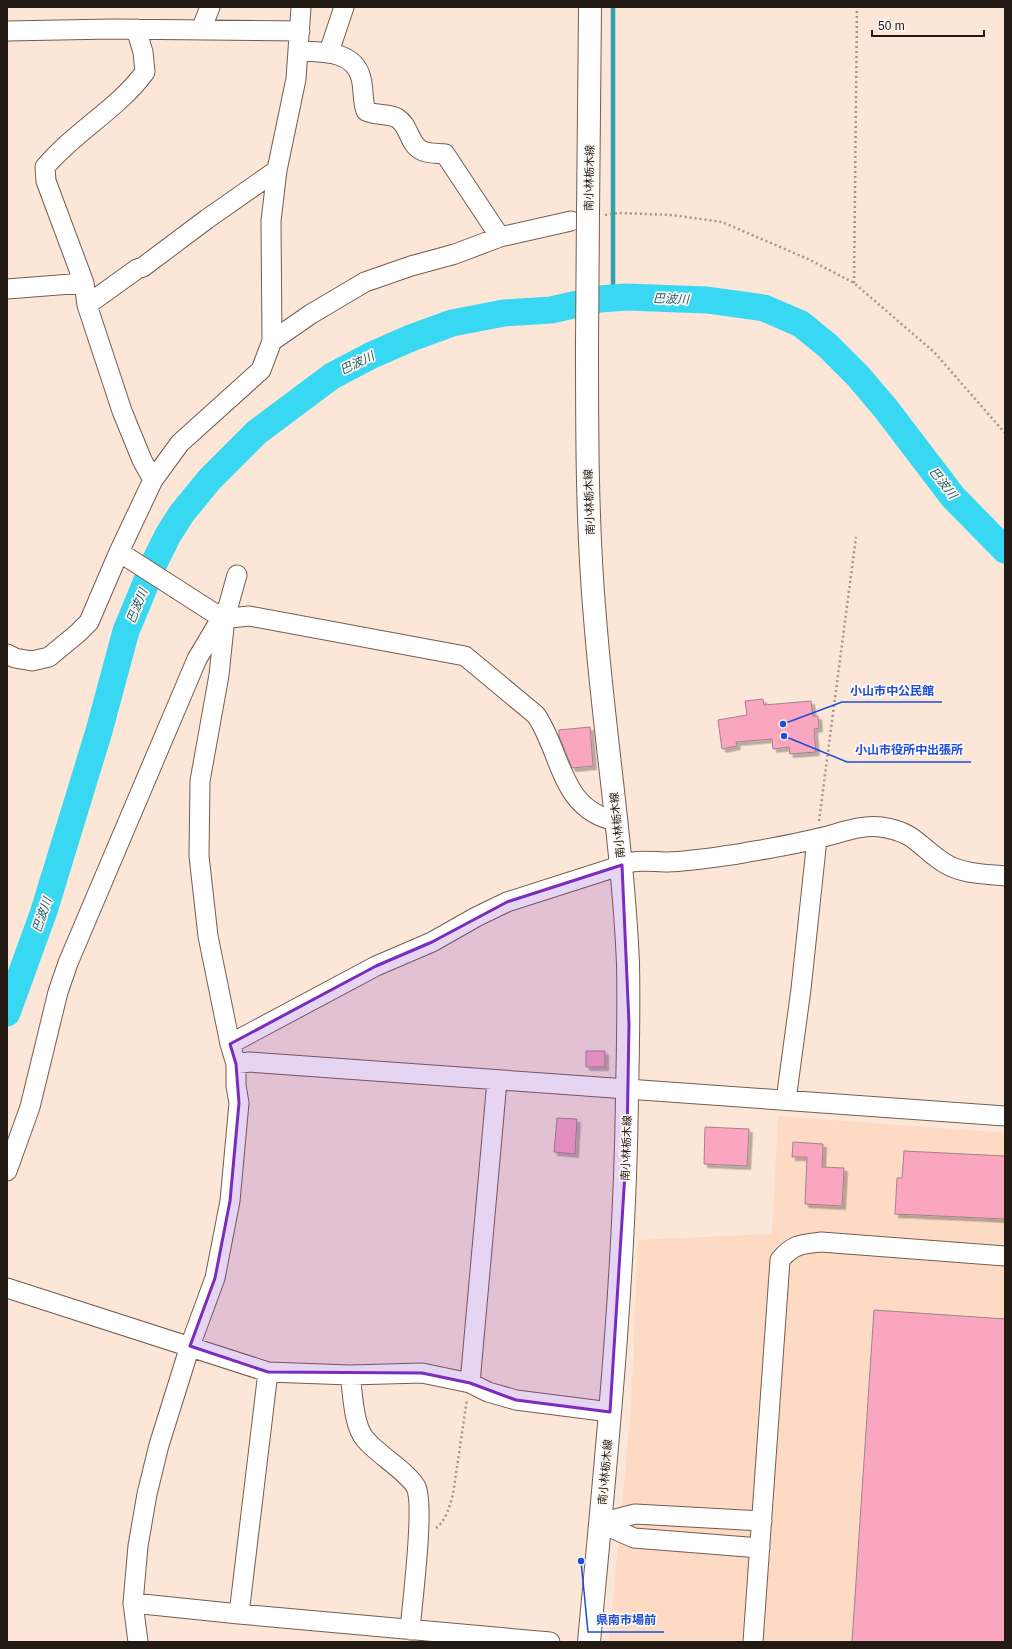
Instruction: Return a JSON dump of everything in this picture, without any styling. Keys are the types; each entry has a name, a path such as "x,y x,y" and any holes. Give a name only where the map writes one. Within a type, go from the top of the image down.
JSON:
{"main road":[{"name":"南小林栃木線","path":"589,1642 610,1412 624,1212 628,964 622,865 595,621 591,562 587,455 587,216 590,7"}],"street":[{"path":"201,30 210,7"},
{"path":"7,654 15,658 32,661 48,656 78,633 89,622 123,554 153,480 180,443 260,370 272,341 271,221 276,170 296,79 301,7"},
{"path":"329,52 344,7"},
{"path":"136,30 143,52 145,72 134,86 68,144 45,167 46,181 84,283 87,305 122,410 142,460 153,480"},
{"path":"7,31 300,31"},
{"path":"298,51 329,52 346,58 353,63 361,78 363,102 366,111 373,114 396,117 405,125 414,144 422,151 445,154 500,237"},
{"path":"87,305 137,269 143,267 276,170"},
{"path":"272,341 311,314 365,282 411,266 455,254 500,237 587,216"},
{"path":"7,289 84,283"},
{"path":"123,554 217,616 224,627 219,675 200,782 199,856 208,936 230,1044 236,1064 236,1086 239,1103 230,1201 215,1278 190,1346 159,1445 147,1494 138,1546 133,1603 138,1642"},
{"path":"7,1171 30,1107 58,992 68,963 197,659 217,616 228,607 237,575"},
{"path":"217,616 249,616 465,656 536,715 543,725 563,777 570,789 595,814 605,819 616,821"},
{"path":"230,1044 376,966 432,942 476,917 507,902 641,860 668,862 700,859 817,839 862,828 879,827 898,830 913,837 946,864 958,870 1005,876"},
{"path":"786,1100 801,989 817,839"},
{"path":"236,1064 249,1062 497,1081 627,1088 1005,1116"},
{"path":"470,1383 497,1081"},
{"path":"753,1642 780,1260 795,1246 822,1242 1005,1256"},
{"path":"7,1288 268,1372 350,1375 422,1373 470,1383 488,1392 516,1400 610,1412"},
{"path":"239,1614 268,1372"},
{"path":"350,1375 358,1426 364,1439 416,1487 419,1500 418,1532 410,1630"},
{"path":"600,1523 635,1514 762,1521"},
{"path":"600,1523 634,1538 760,1548"},
{"path":"133,1603 550,1642"}],"path":[{"path":"854,283 857,7"},
{"path":"587,216 619,213 672,215 722,222 808,258 854,283 934,352 1005,433"},
{"path":"817,839 856,537"},
{"path":"418,1532 432,1530 440,1525 449,1508 459,1461 470,1383"}],"highlighted area":[{"path":"622,865 629,1024 627,1141 610,1412 516,1400 470,1383 422,1373 268,1372 190,1346 215,1278 230,1201 239,1103 236,1064 230,1044 376,966 432,942 507,902"}],"shaded area":[{"path":"778,1116 1005,1133 1005,1642 609,1642 631,1408 638,1240 772,1234"}],"building":[{"path":"763,699 764,705 811,701 813,716 818,716 819,728 814,729 816,752 790,754 789,747 773,749 772,739 736,742 737,746 722,749 718,720 747,715 745,701"},
{"path":"590,727 593,766 572,768 559,736 559,730"},
{"path":"586,1051 605,1051 605,1067 586,1067"},
{"path":"557,1118 577,1119 575,1154 554,1152"},
{"path":"705,1127 749,1129 747,1166 704,1164"},
{"path":"793,1142 823,1144 822,1167 844,1168 842,1206 805,1204 807,1157 792,1157"},
{"path":"904,1151 1005,1156 1005,1219 895,1214 897,1178 902,1178"},
{"path":"874,1310 1005,1319 1005,1642 852,1642"}],"waterway":[{"path":"613,7 613,298"},
{"name":"巴波川","path":"7,1013 44,911 99,731 126,631 155,561 168,535 182,513 209,480 257,432 332,376 372,355 411,338 452,323 504,313 551,310 600,299 626,297 707,300 764,308 801,324 828,346 858,376 886,409 953,497 1005,550"}],"place":[{"name":"小山市中公民館","path":"783,724"},
{"name":"小山市役所中出張所","path":"784,736"},
{"name":"県南市場前","path":"581,1561"}]}
